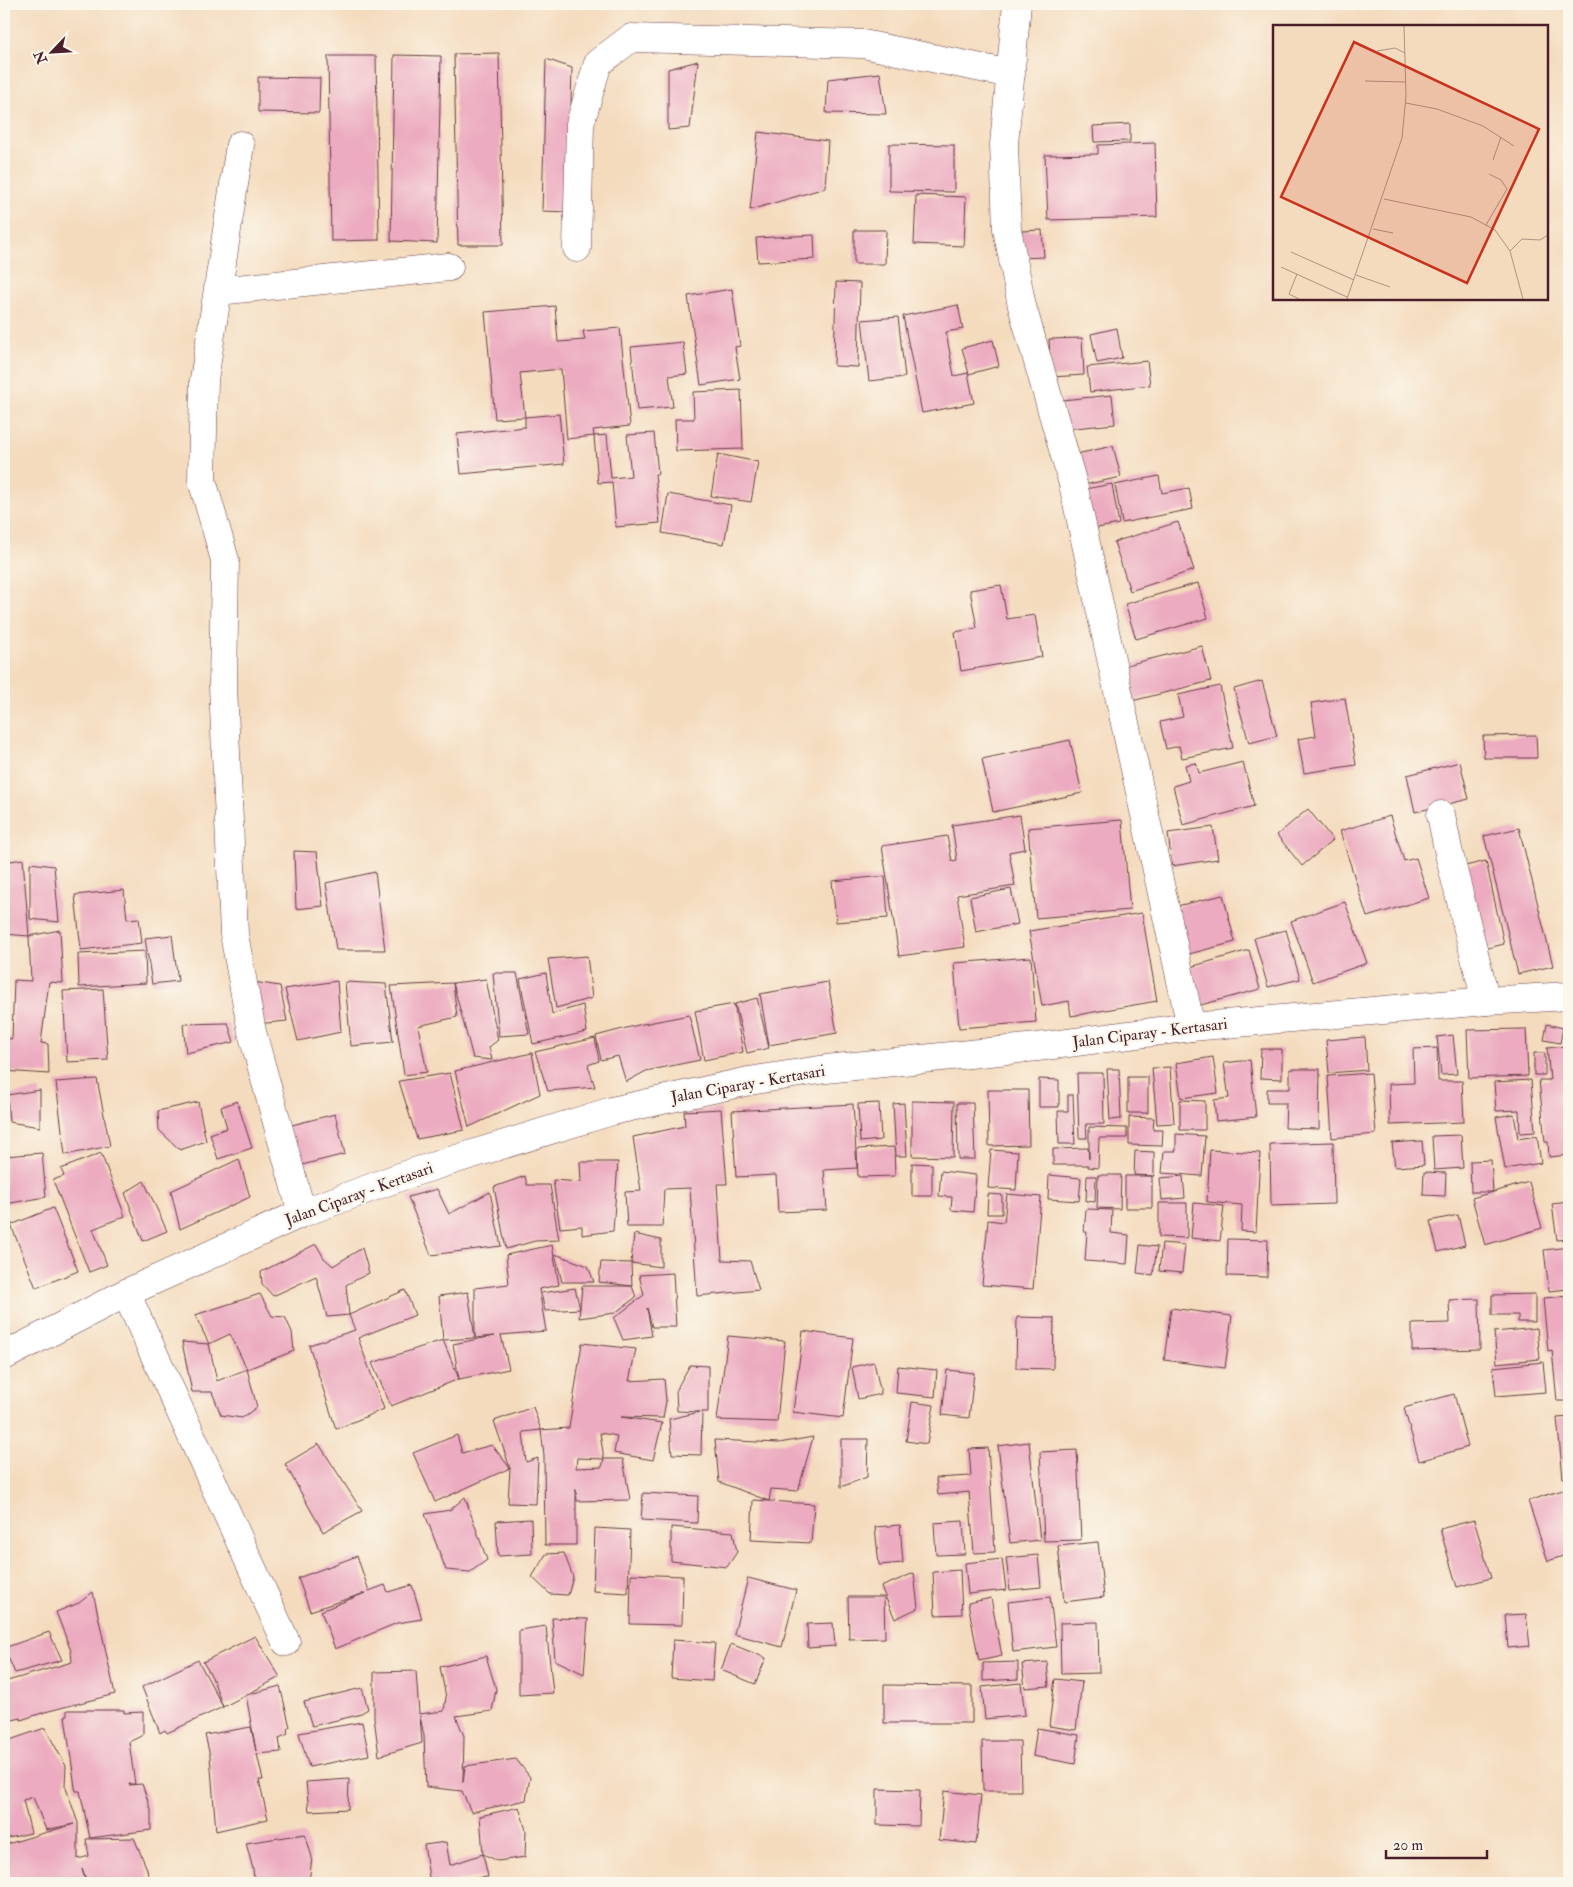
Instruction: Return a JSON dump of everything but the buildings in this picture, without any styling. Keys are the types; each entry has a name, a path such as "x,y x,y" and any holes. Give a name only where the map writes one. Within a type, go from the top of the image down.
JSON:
{"street":[{"path":"1017,4 1004,144 1007,229 1022,306 1073,484 1191,1027"},
{"path":"578,248 580,124 598,63 631,38 863,44 1011,74"},
{"path":"240,145 204,380 202,480 225,560 223,686 234,934 252,1032 302,1213"},
{"path":"218,291 449,267"},
{"path":"1441,815 1486,1001"},
{"name":"Jalan Ciparay - Kertasari","path":"4,1356 126,1293 302,1213 408,1174 612,1111 749,1080 826,1069 1038,1047 1191,1027 1486,1001 1569,996"},
{"path":"126,1293 286,1642"}]}
